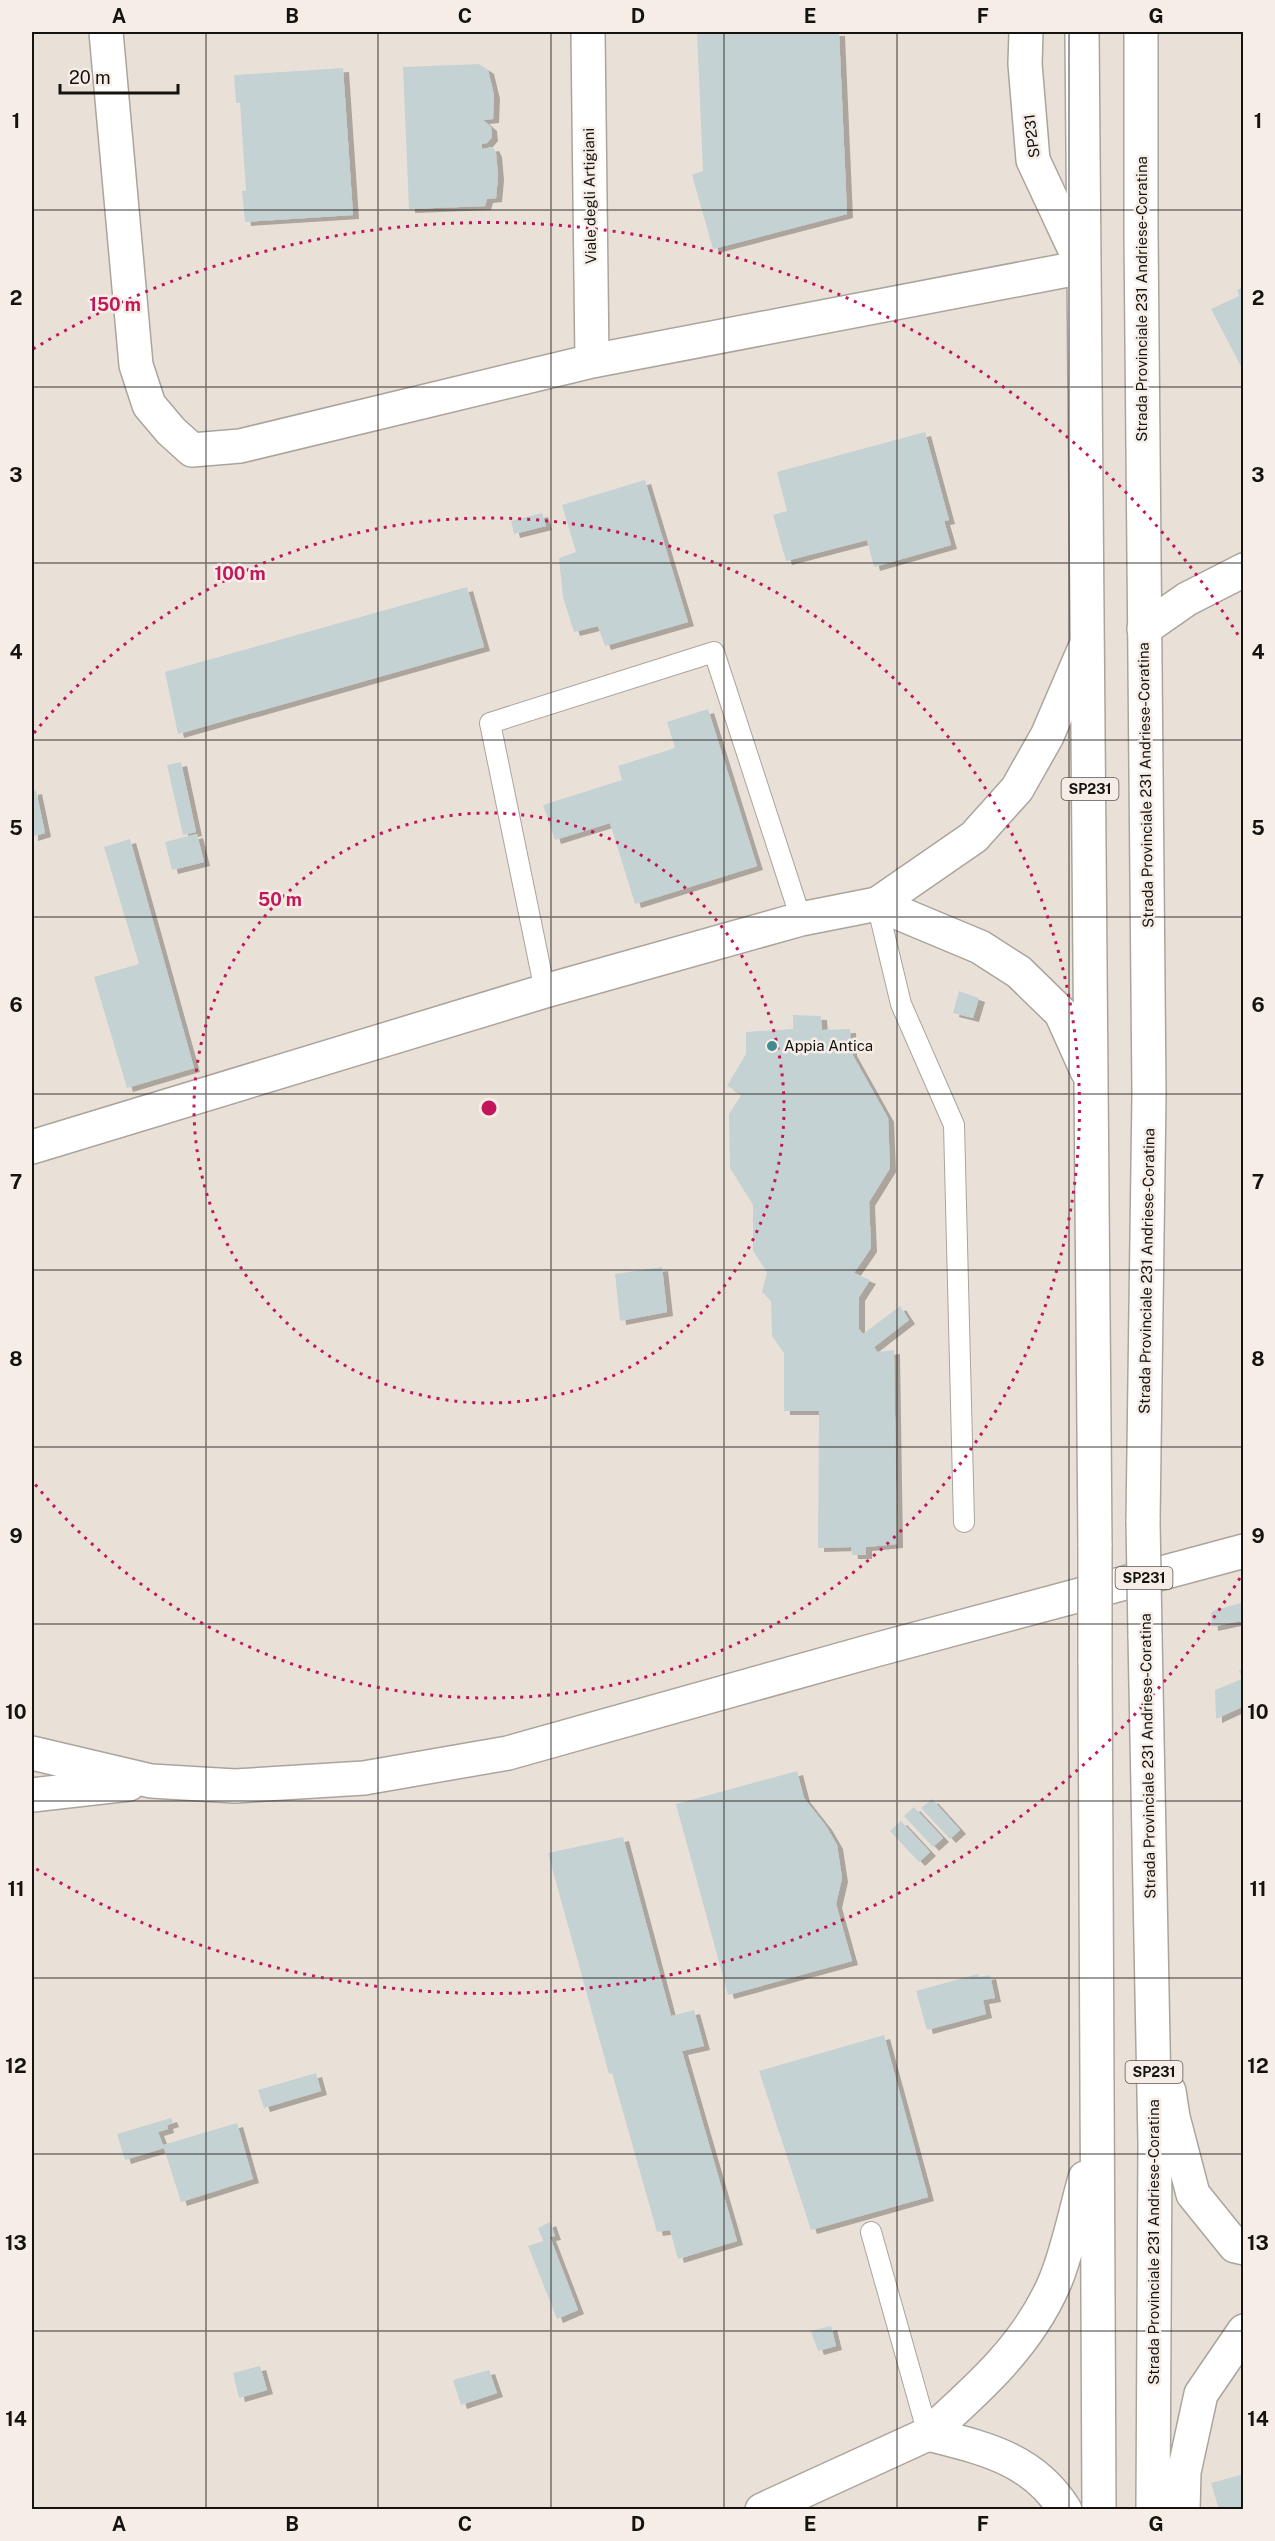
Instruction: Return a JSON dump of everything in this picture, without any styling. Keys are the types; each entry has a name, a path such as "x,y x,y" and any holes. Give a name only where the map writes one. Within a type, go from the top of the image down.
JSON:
{"main road":[{"path":"106,32 136,365 149,405 171,431 192,450 240,446 592,361 1083,267"},
{"name":"Viale degli Artigiani","path":"588,32 592,361"},
{"name":"SP231","path":"1026,32 1033,160 1083,267"},
{"name":"SP231","path":"1082,32 1089,638 1095,1546 1095,2142 1099,2510"},
{"name":"Strada Provinciale 231 Andriese-Coratina","path":"1142,32 1144,629 1149,1095 1143,1521 1155,2144 1153,2510"},
{"path":"1144,629 1187,599 1244,570"},
{"path":"32,1147 545,991 801,919 877,904 974,837 1017,789 1047,736 1089,638"},
{"path":"877,904 980,947 1019,972 1061,1013 1092,1084"},
{"path":"32,1753 151,1781 234,1786 364,1778 508,1752 874,1650 1244,1551"},
{"path":"32,1795 151,1781"},
{"path":"1153,1982 1173,2117 1193,2194 1235,2246 1244,2248"},
{"path":"762,2510 928,2434 992,2376 1030,2330 1055,2283 1095,2142"},
{"path":"1183,2510 1184,2472 1202,2394 1244,2331"},
{"path":"928,2434 991,2450 1026,2468 1053,2491 1065,2510"}],"lane":[{"path":"545,991 490,723 714,652 801,919"},
{"path":"877,904 901,1004 954,1125 964,1522"},
{"path":"871,2232 928,2434"}],"building":[{"path":"697,32 839,32 847,214 713,249 692,175 703,171"},
{"path":"479,64 488,70 494,95 493,119 483,120 491,127 492,137 487,143 482,144 482,149 493,147 496,153 498,176 496,198 487,199 485,206 409,209 403,67"},
{"path":"343,68 353,215 245,222 242,191 246,191 240,103 236,103 234,75"},
{"path":"1244,286 1244,372 1211,309 1239,296 1237,290"},
{"path":"925,432 949,520 944,521 951,545 874,567 867,540 786,561 773,515 787,511 777,472"},
{"path":"645,480 688,622 605,646 598,626 574,632 563,597 559,558 576,552 562,505"},
{"path":"542,513 546,526 514,534 511,521"},
{"path":"467,587 484,647 178,734 165,672"},
{"path":"708,709 757,866 635,904 610,823 555,840 543,805 622,780 618,766 675,748 667,722"},
{"path":"181,762 196,832 183,835 167,765"},
{"path":"36,790 45,833 32,837 32,791"},
{"path":"197,834 204,862 172,870 165,842"},
{"path":"130,839 194,1068 127,1088 94,977 139,964 104,847"},
{"path":"959,991 979,998 973,1018 953,1013"},
{"path":"793,1015 821,1016 822,1030 850,1029 851,1052 888,1118 890,1168 869,1202 871,1248 854,1273 870,1280 859,1297 859,1329 863,1334 900,1306 909,1320 874,1347 877,1352 894,1350 897,1544 866,1547 866,1555 852,1555 851,1547 818,1548 819,1411 784,1411 784,1353 772,1336 771,1301 762,1292 767,1272 753,1251 753,1205 730,1168 729,1114 742,1094 727,1086 746,1054 746,1032 793,1029"},
{"path":"662,1267 667,1312 620,1321 615,1274"},
{"path":"1244,1602 1244,1626 1240,1621 1212,1627 1211,1613 1213,1611"},
{"path":"1244,1668 1244,1706 1216,1719 1215,1690 1242,1679 1239,1670"},
{"path":"797,1771 804,1798 826,1826 837,1845 842,1878 836,1904 852,1961 728,1995 676,1804"},
{"path":"932,1799 960,1830 950,1839 921,1808"},
{"path":"914,1807 943,1838 933,1847 904,1816"},
{"path":"901,1821 930,1852 919,1862 890,1831"},
{"path":"623,1837 671,2016 694,2010 704,2046 682,2051 737,2241 678,2259 670,2230 657,2232 612,2073 609,2074 548,1853"},
{"path":"978,1974 979,1977 990,1975 995,1998 983,2000 986,2014 927,2030 916,1991"},
{"path":"884,2035 928,2197 811,2230 759,2071"},
{"path":"316,2073 321,2091 264,2108 258,2090"},
{"path":"171,2118 173,2123 167,2125 168,2129 158,2132 163,2145 237,2123 253,2179 181,2202 164,2148 125,2160 117,2134"},
{"path":"550,2222 555,2236 550,2237 578,2310 557,2319 528,2246 543,2241 538,2228"},
{"path":"831,2326 836,2346 818,2351 811,2331"},
{"path":"260,2366 267,2390 239,2398 233,2373"},
{"path":"489,2370 497,2393 461,2405 453,2380"},
{"path":"1244,2474 1244,2510 1219,2510 1211,2483"}],"place":[{"name":"Appia Antica","path":"772,1046"}]}
